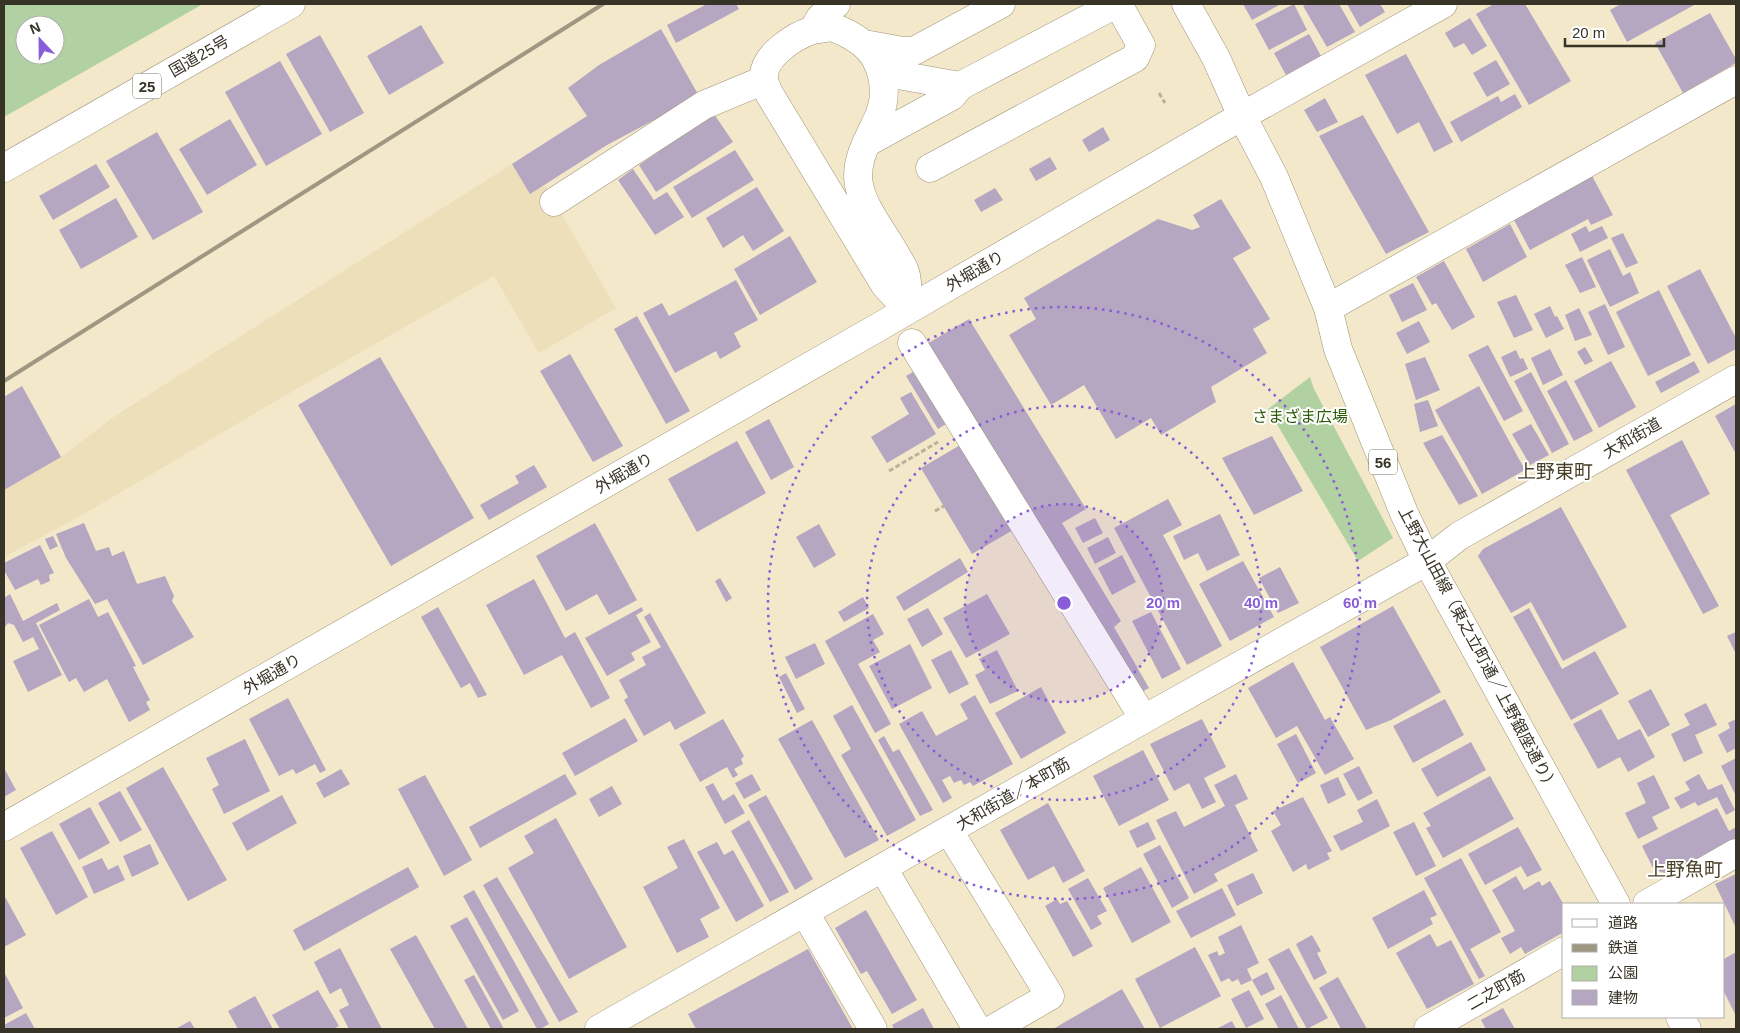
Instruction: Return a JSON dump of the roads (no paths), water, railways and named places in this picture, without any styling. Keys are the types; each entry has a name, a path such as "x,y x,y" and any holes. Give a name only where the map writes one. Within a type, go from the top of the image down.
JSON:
{"main road":[{"name":"国道25号","path":"4,168 291,4"},
{"path":"814,30 820,18 836,4"},
{"path":"864,44 903,51 914,51 1001,4"},
{"path":"866,143 952,96 960,86 1117,4 1141,45 1135,58 930,168"},
{"name":"上野大山田線（東之立町通／上野銀座通り）","path":"1186,4 1216,58 1242,116 1274,177 1328,308 1338,349 1404,513 1427,561 1615,903"},
{"name":"外堀通り","path":"4,827 908,310 1242,116 1443,4"},
{"path":"832,27 846,32 864,44 877,62 881,72 883,78 883,100 879,115 866,143 859,169 859,184 865,203 906,272 908,310 885,285 770,95 764,80 767,66 781,48 795,38 814,30 832,27"},
{"path":"881,72 960,86"},
{"path":"554,202 704,106 764,80"},
{"path":"1328,308 1736,80"},
{"path":"912,343 1144,719"},
{"name":"大和街道","path":"1427,561 1459,536 1736,379"},
{"name":"大和街道／本町筋","path":"599,1029 1144,719 1427,561"},
{"path":"949,831 1050,996 993,1029"},
{"path":"1649,903 1736,853"},
{"path":"883,868 978,1029"},
{"path":"805,913 874,1029"},
{"name":"二之町筋","path":"1428,1029 1562,952"},
{"path":"1681,1018 1687,1029"}],"railway":[{"path":"4,381 603,4"}],"district":[{"name":"上野東町","path":"1555,471"},
{"name":"上野魚町","path":"1685,869"}],"park label":[{"name":"さまざま広場","path":"1300,416"}]}
